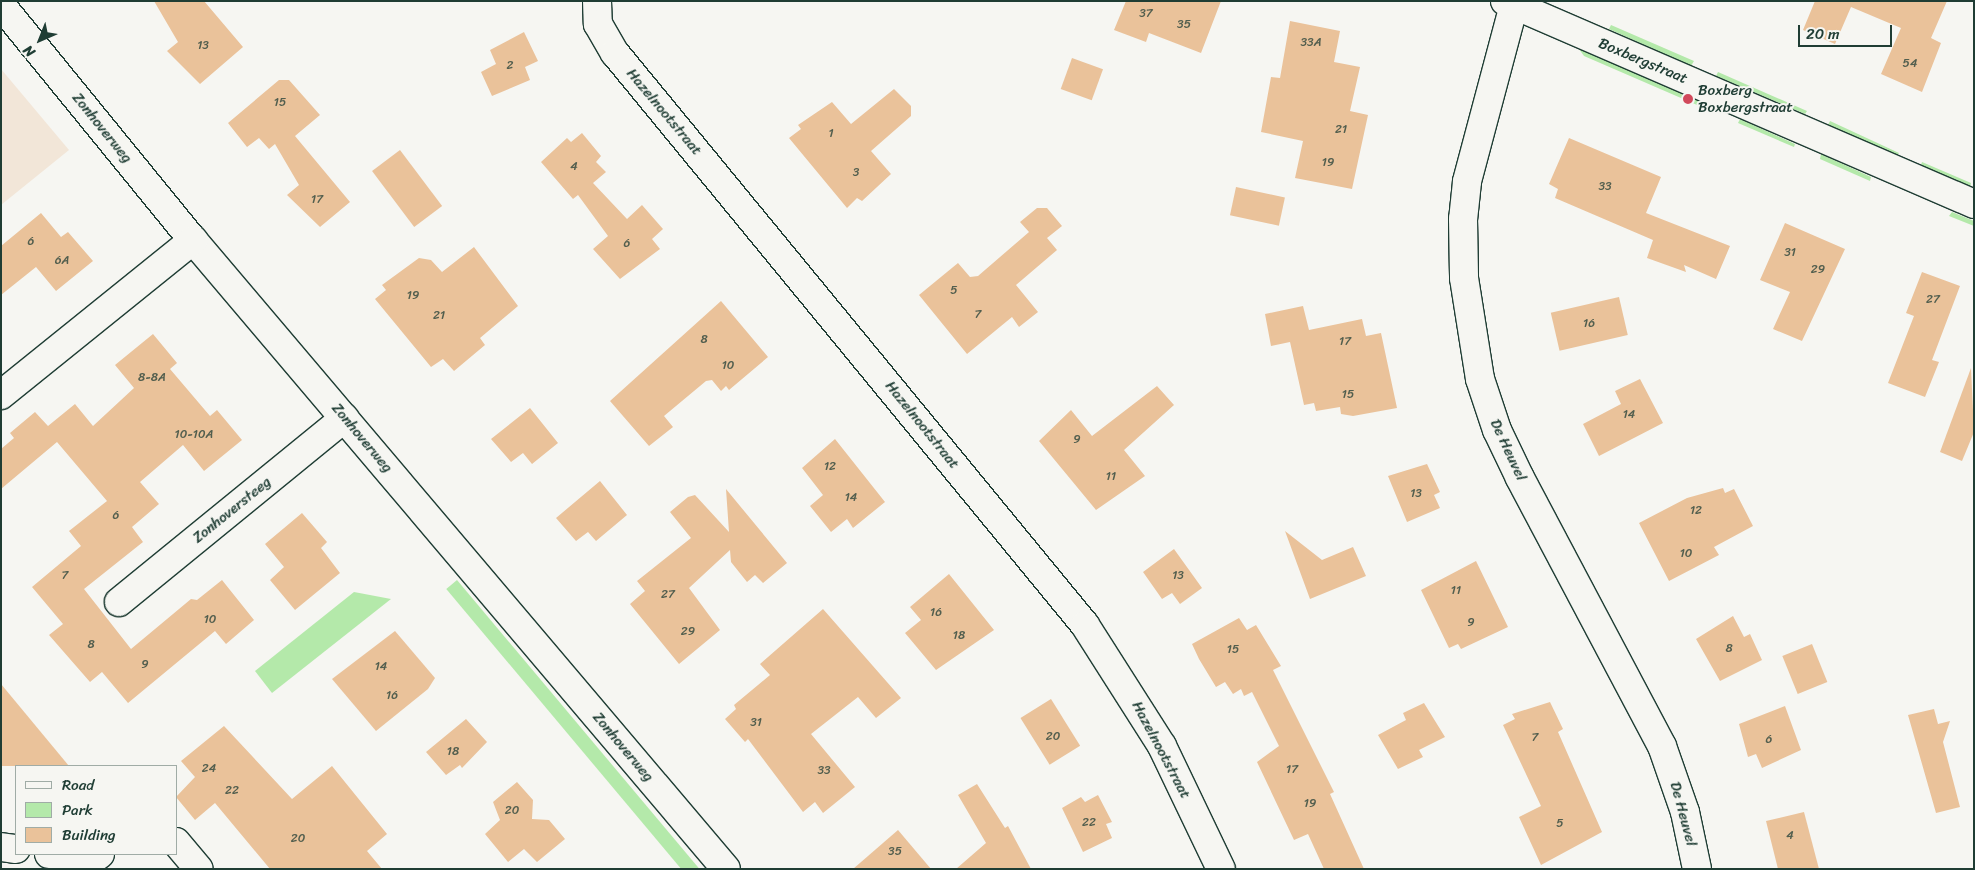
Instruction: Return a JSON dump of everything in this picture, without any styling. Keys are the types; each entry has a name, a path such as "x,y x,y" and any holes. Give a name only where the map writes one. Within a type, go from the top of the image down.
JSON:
{"street":[{"name":"Hazelnootstraat","path":"597,1 598,24 615,53 1085,625 1162,746 1221,869"},
{"name":"Boxbergstraat","path":"1511,3 1974,204"},
{"name":"De Heuvel","path":"1511,3 1467,182 1463,219 1464,278 1480,379 1497,430 1520,478 1662,746 1685,812 1697,869"},
{"name":"Zonhoverweg","path":"1,5 193,240 726,869"},
{"path":"1,395 193,240"},
{"name":"Zonhoversteeg","path":"119,602 345,418"},
{"path":"178,844 199,869"},
{"path":"1,848 15,850"},
{"path":"56,855 92,860 99,855"}],"shaded area":[{"path":"1,69 69,150 1,205"}],"green space":[{"path":"1611,25 1694,61 1691,66 1609,29"},
{"path":"1579,49 1712,106 1711,111 1584,56"},
{"path":"1718,72 1807,111 1805,114 1716,76"},
{"path":"1740,119 1795,144 1794,147 1738,123"},
{"path":"1830,121 1899,153 1897,156 1828,125"},
{"path":"1821,154 1871,177 1870,181 1820,159"},
{"path":"1922,162 1971,183 1970,187 1921,165"},
{"path":"1952,212 1974,221 1974,226 1949,216"},
{"path":"457,580 699,868 681,869 446,589"},
{"path":"354,592 391,599 272,693 255,671"}],"building":[{"path":"154,1 204,1 243,47 200,84 167,51 178,42"},
{"path":"1126,1 1221,1 1201,53 1149,33 1146,42 1114,30"},
{"path":"1815,1 1947,1 1931,38 1941,43 1922,92 1881,74 1901,28 1851,7 1835,44 1803,30"},
{"path":"1290,21 1340,31 1334,62 1360,67 1350,111 1368,115 1352,189 1295,178 1303,141 1261,132 1271,77 1280,78"},
{"path":"524,32 538,61 525,67 530,80 492,96 481,72 496,64 490,50"},
{"path":"1072,58 1103,69 1092,100 1061,89"},
{"path":"279,80 289,80 320,115 295,136 350,202 320,227 287,195 299,185 275,144 269,149 259,138 247,147 228,123"},
{"path":"894,89 911,106 911,116 871,151 891,174 862,201 857,198 847,208 789,138 801,129 798,125 832,102 851,124"},
{"path":"582,133 601,156 596,162 606,172 593,183 627,219 642,205 663,229 652,239 660,249 620,279 593,249 608,236 578,195 573,199 541,162 567,138 571,142"},
{"path":"1569,138 1661,177 1646,213 1730,246 1716,279 1684,265 1686,272 1647,258 1653,240 1555,198 1558,189 1549,184"},
{"path":"400,150 442,206 414,227 372,171"},
{"path":"1236,187 1285,197 1279,226 1230,215"},
{"path":"1037,208 1047,208 1062,226 1047,238 1057,250 1016,285 1038,312 1019,327 1012,317 967,354 919,295 958,263 970,277 978,276 1029,232 1020,222"},
{"path":"41,213 61,237 68,232 93,261 56,291 36,267 1,295 1,246"},
{"path":"1785,223 1845,249 1802,341 1773,329 1790,292 1760,280"},
{"path":"474,247 518,306 480,338 485,345 454,371 443,359 431,367 375,299 386,290 382,285 419,258 431,260 442,272"},
{"path":"1922,272 1960,286 1932,360 1939,362 1925,397 1888,383 1914,316 1906,313"},
{"path":"1619,297 1628,335 1560,351 1551,313"},
{"path":"721,301 768,357 729,390 726,386 721,391 712,380 706,381 664,416 673,427 649,446 610,401"},
{"path":"1303,306 1309,330 1362,319 1366,336 1381,333 1397,408 1353,416 1341,414 1340,407 1316,411 1314,403 1304,405 1290,342 1271,346 1265,314"},
{"path":"153,334 177,363 170,369 210,416 217,410 242,440 204,471 183,445 140,482 159,504 132,527 143,542 84,589 131,649 191,599 197,600 222,580 254,620 226,644 215,631 128,703 102,672 90,682 49,635 63,624 32,587 81,546 69,531 107,501 57,442 1,489 1,449 14,438 10,433 35,412 48,426 75,404 93,426 134,388 115,365"},
{"path":"1971,368 1974,432 1962,461 1940,452"},
{"path":"1640,379 1663,423 1599,456 1583,424 1621,404 1615,391"},
{"path":"1157,386 1174,405 1124,450 1145,476 1096,510 1039,441 1071,410 1092,436"},
{"path":"530,408 558,443 532,464 523,453 511,462 491,439"},
{"path":"835,439 885,502 853,528 847,519 831,532 810,506 823,495 802,468"},
{"path":"1427,464 1440,492 1434,495 1440,508 1407,522 1388,476"},
{"path":"600,481 627,515 596,541 588,532 576,541 556,518"},
{"path":"1723,488 1725,493 1734,489 1753,526 1714,547 1719,555 1669,581 1639,523 1687,498"},
{"path":"726,489 787,563 763,583 755,575 747,582 731,562 730,550 689,588 720,630 679,664 630,604 645,591 637,581 691,538 670,512 688,497 695,495 729,532"},
{"path":"302,513 327,542 321,548 340,573 295,610 270,580 284,567 265,544"},
{"path":"1285,531 1322,560 1353,547 1366,576 1310,599"},
{"path":"1174,549 1202,588 1180,604 1172,593 1162,599 1143,572"},
{"path":"1476,561 1508,627 1461,649 1458,644 1449,648 1421,590"},
{"path":"949,574 994,630 936,670 905,633 921,620 910,607"},
{"path":"823,609 901,698 876,718 858,697 811,734 855,787 823,813 815,802 803,812 748,739 745,742 725,719 736,709 734,705 770,675 760,664"},
{"path":"1733,616 1744,637 1750,634 1762,660 1720,681 1696,639"},
{"path":"1239,618 1247,630 1256,625 1281,666 1273,670 1334,792 1330,794 1364,869 1324,869 1308,834 1294,840 1257,762 1279,746 1252,692 1244,696 1241,689 1233,694 1225,682 1216,687 1199,659 1192,644"},
{"path":"395,631 435,678 428,689 376,731 332,679"},
{"path":"1812,644 1827,682 1798,694 1782,656"},
{"path":"1,684 68,765 1,766"},
{"path":"1051,699 1080,746 1050,765 1020,718"},
{"path":"1550,702 1563,729 1558,732 1602,832 1541,865 1519,817 1541,806 1503,725 1515,719 1512,714"},
{"path":"1424,703 1445,737 1419,750 1423,757 1398,769 1378,735 1406,720 1403,713"},
{"path":"1785,706 1801,750 1762,768 1756,754 1748,757 1739,724"},
{"path":"1934,709 1938,724 1950,721 1943,742 1960,807 1936,813 1908,715"},
{"path":"466,719 487,742 462,768 460,765 446,775 426,752"},
{"path":"224,726 292,799 332,766 387,834 367,851 382,869 270,869 215,803 195,820 178,799 178,795 195,777 181,761"},
{"path":"517,782 533,800 532,819 549,820 565,839 537,862 524,849 508,862 485,834 500,820 493,802"},
{"path":"977,784 1005,828 1008,826 1031,869 956,869 986,843 958,795"},
{"path":"1098,795 1112,822 1106,824 1112,838 1083,852 1062,808 1081,797 1085,802"},
{"path":"1804,812 1819,869 1778,869 1766,821"},
{"path":"898,830 931,869 853,869"}],"place":[{"name":"Boxberg Boxbergstraat","path":"1688,99"}]}
